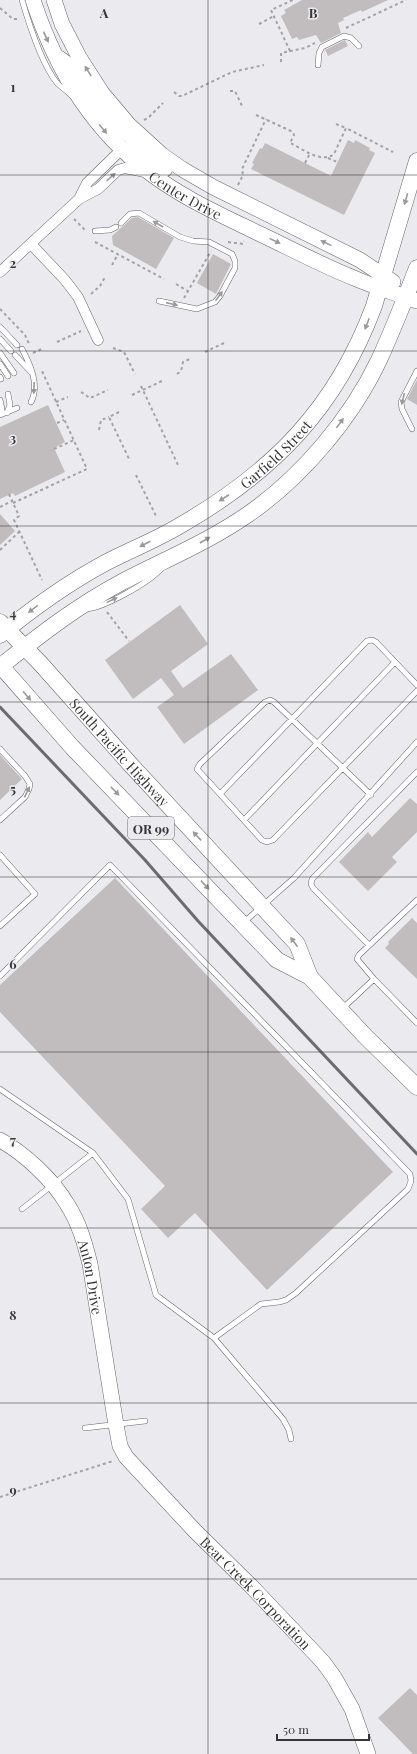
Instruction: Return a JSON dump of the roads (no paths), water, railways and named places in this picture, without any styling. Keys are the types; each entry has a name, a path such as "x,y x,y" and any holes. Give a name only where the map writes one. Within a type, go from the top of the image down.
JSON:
{"main road":[{"name":"Center Drive","path":"33,0 43,31 69,83 86,108 122,149 149,173 198,204 324,265 381,281 412,297"},
{"name":"Center Drive","path":"54,0 79,57 102,93 144,140 182,169 235,192 360,260 381,281"},
{"path":"55,55 74,69 118,128 124,133 144,140"},
{"path":"122,149 131,148 141,152 178,179 207,196 235,192"},
{"name":"Garfield Street","path":"2,629 103,564 180,526 222,500 270,463 297,436 339,380 366,329 417,161"},
{"name":"Garfield Street","path":"0,666 75,609 247,515 289,482 316,453 341,422 379,361 412,297 417,268"},
{"name":"South Pacific Highway","path":"2,629 25,647 130,764 297,944 310,977"},
{"name":"South Pacific Highway","path":"0,666 72,746 277,960 310,977 417,1087"},
{"name":"Anton Drive","path":"0,1140 9,1145 32,1164 52,1185 67,1204 84,1242 90,1264 116,1425 123,1452"},
{"name":"Bear Creek Corporation","path":"123,1452 195,1531 323,1662 352,1709 368,1754"}],"street":[{"path":"79,199 87,183 122,149"},
{"path":"0,272 79,199 98,189 118,170 135,168 149,173"},
{"path":"31,244 66,280 78,297 98,340"}],"lane":[{"path":"22,0 42,56 57,83 86,108"},
{"path":"318,65 319,53 322,47 344,36 351,38 359,46"},
{"path":"121,223 130,214 139,213 180,237 193,241 209,242 232,254 235,261 234,268 215,302 197,309 159,301"},
{"path":"95,231 110,230 116,227"},
{"path":"0,327 17,345"},
{"path":"0,339 11,351"},
{"path":"22,349 28,360 32,373 34,392 30,402"},
{"path":"0,353 14,373"},
{"path":"15,355 32,373"},
{"path":"0,364 8,376"},
{"path":"412,429 402,408 401,402 417,371"},
{"path":"7,412 10,405 8,394"},
{"path":"0,400 2,409 0,414"},
{"path":"0,414 17,408"},
{"path":"220,794 368,641 372,640 376,642 417,685"},
{"path":"244,820 395,662"},
{"path":"371,794 343,768 316,744 274,702 270,700 265,702 200,764 197,769 262,840 267,842 273,840 343,768 417,691"},
{"path":"242,924 294,878 417,742"},
{"path":"0,749 25,776 30,784 30,789 25,797 0,820"},
{"path":"369,945 313,888 311,884 312,878 417,772"},
{"path":"0,855 35,894 0,926"},
{"path":"0,976 110,865 410,1174 411,1181 408,1189 296,1293 279,1302 261,1304 214,1338"},
{"path":"417,900 369,945 357,959 374,979 417,1023"},
{"path":"0,916 5,921"},
{"path":"341,1010 374,979"},
{"path":"0,1089 93,1153 128,1199 156,1295 214,1338 283,1419 289,1430 291,1439"},
{"path":"22,1209 93,1153"},
{"path":"85,1428 145,1421"}],"railway":[{"path":"0,707 145,860 198,921 417,1154"}]}
